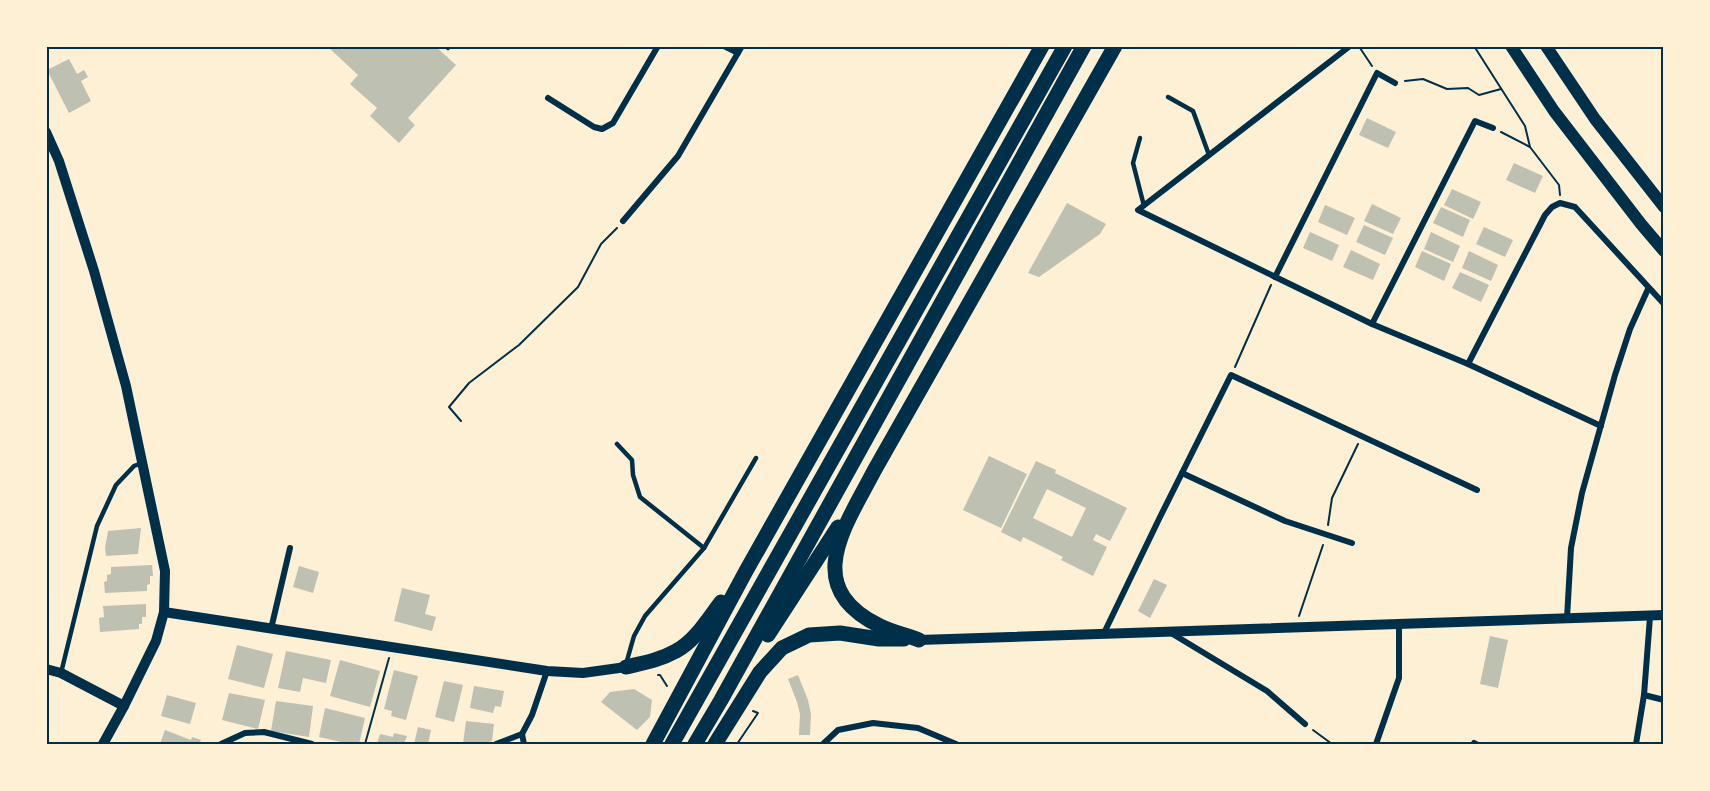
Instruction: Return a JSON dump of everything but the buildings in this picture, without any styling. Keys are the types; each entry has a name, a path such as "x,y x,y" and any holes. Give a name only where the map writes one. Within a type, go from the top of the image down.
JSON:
{"highway":[{"path":"653,744 746,571 1042,46"},
{"path":"672,744 1065,46"},
{"path":"695,744 1084,46"},
{"path":"919,640 880,626 856,611 838,588 834,566 840,537 874,471 1115,46"},
{"path":"721,700 789,604 874,471"},
{"path":"626,667 656,660 678,651 694,636 746,571"},
{"path":"715,744 760,672 782,648 809,635 840,633 879,639 919,640"}],"main road":[{"path":"1511,46 1554,111 1664,251"},
{"path":"1546,46 1595,119 1664,207"}],"street":[{"path":"548,98 594,128 602,129 613,123 658,46"},
{"path":"623,221 678,156 740,50 724,46"},
{"path":"1350,46 1138,210 1372,324 1468,364 1601,426"},
{"path":"1275,277 1377,73 1395,83"},
{"path":"1372,324 1475,121 1493,128"},
{"path":"46,132 59,161 94,271 126,386 165,571 164,612 156,641 103,744"},
{"path":"1468,364 1545,215 1552,207 1560,203 1575,207 1664,304"},
{"path":"1567,618 1571,548 1582,493 1615,375 1630,329 1648,289"},
{"path":"1104,633 1231,375 1477,490"},
{"path":"1182,473 1285,521 1352,543"},
{"path":"271,628 290,548"},
{"path":"164,612 547,671 583,673 626,667"},
{"path":"919,640 1664,615"},
{"path":"1636,744 1644,695 1650,617"},
{"path":"1376,744 1398,678 1399,625"},
{"path":"1168,632 1267,691 1305,724"},
{"path":"46,669 61,673 124,706"},
{"path":"524,744 522,734 532,715 547,671"},
{"path":"1644,695 1664,700"},
{"path":"823,744 838,730 873,723 918,728 956,744"},
{"path":"221,744 245,733 264,732 312,744"},
{"path":"496,744 522,734"}],"lane":[{"path":"1168,97 1193,111 1209,155"},
{"path":"1140,138 1133,163 1144,206"},
{"path":"617,444 632,460 633,475 640,497 704,548"},
{"path":"626,667 634,636 645,616 704,548 756,458"},
{"path":"61,673 97,526 116,485 134,466 143,462"}],"path":[{"path":"1359,46 1377,73"},
{"path":"1474,46 1525,126 1530,147 1559,185 1560,203"},
{"path":"1395,83 1423,79 1447,88 1468,88 1479,95 1502,89"},
{"path":"1493,128 1530,147"},
{"path":"461,421 449,407 469,383 519,345 578,287 601,244 623,221"},
{"path":"1231,375 1275,277"},
{"path":"365,744 392,647"},
{"path":"654,674 660,675 667,686"},
{"path":"737,744 758,714 751,709"},
{"path":"1305,724 1332,744"}]}
